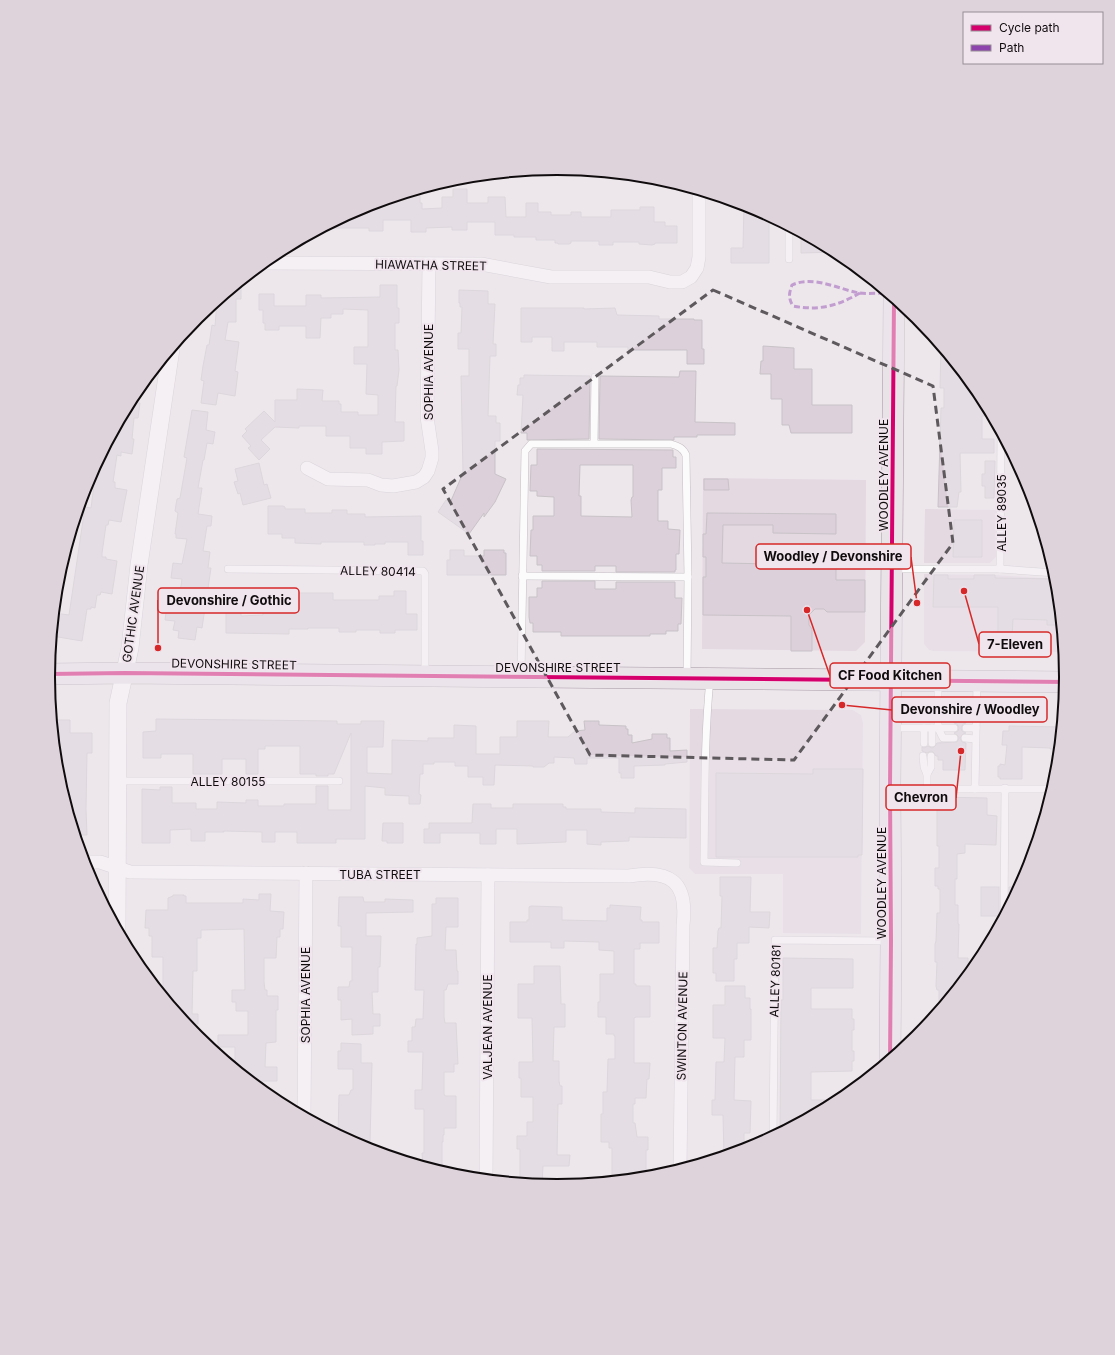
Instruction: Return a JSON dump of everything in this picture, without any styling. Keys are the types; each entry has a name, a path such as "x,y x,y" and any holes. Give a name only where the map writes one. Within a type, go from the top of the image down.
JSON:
{"main road":[{"name":"WOODLEY AVENUE","path":"890,1054 890,789 894,305"},
{"name":"DEVONSHIRE STREET","path":"55,674 125,673 1060,682"}],"street":[{"name":"HIAWATHA STREET","path":"275,262 481,264 551,278 649,278 670,282 682,282 691,277 697,268 699,258 699,196"},
{"name":"SOPHIA AVENUE","path":"307,468 328,479 368,480 381,485 407,484 416,482 424,477 428,471 432,458 427,417 429,264"},
{"name":"GOTHIC AVENUE","path":"117,919 118,703 130,644 139,565 170,359"},
{"name":"TUBA STREET","path":"90,862 100,862 130,872 629,876 640,874 656,875 668,878 676,884"},
{"name":"SOPHIA AVENUE","path":"304,1112 306,874"},
{"name":"VALJEAN AVENUE","path":"486,1175 488,875"},
{"name":"SWINTON AVENUE","path":"676,884 683,899 684,911 680,1165"}],"lane":[{"path":"789,232 789,259"},
{"path":"594,443 595,377"},
{"name":"ALLEY 89035","path":"1000,569 1001,441"},
{"path":"521,677 525,451 531,444 594,443 671,444 679,446 684,450 687,461 687,678"},
{"name":"ALLEY 80414","path":"228,569 422,571 425,574 425,676"},
{"path":"892,569 1000,569 1049,572"},
{"path":"522,576 688,576"},
{"path":"710,678 705,760 704,862 737,862"},
{"path":"932,743 938,716 938,681"},
{"path":"975,789 977,681"},
{"path":"938,716 954,716"},
{"path":"966,716 976,716"},
{"path":"891,728 954,728"},
{"path":"924,728 924,743"},
{"path":"935,728 944,738 954,738"},
{"path":"966,728 976,728"},
{"path":"965,738 976,739"},
{"path":"923,756 924,767 927,774 927,789"},
{"path":"927,774 931,767 931,756"},
{"name":"ALLEY 80155","path":"118,781 339,781"},
{"path":"1004,908 1005,788"},
{"path":"890,789 1047,789"},
{"name":"ALLEY 80181","path":"772,1132 775,940 891,941"}],"highlighted area":[{"path":"713,290 933,386 953,543 794,760 590,755 443,489"}],"shaded area":[{"path":"703,478 866,480 865,642 856,651 702,649"},
{"path":"925,509 996,510 996,557 990,563 924,563"},
{"path":"924,574 996,575 1050,579 1056,612 1059,652 933,651 929,650 924,644"},
{"path":"690,709 853,710 861,715 863,723 861,934 783,933 783,874 695,874 689,868"}],"building":[{"path":"453,189 467,189 467,203 488,203 488,197 505,197 506,217 526,217 526,203 538,203 538,212 551,212 551,215 571,215 571,212 581,212 581,217 611,217 611,210 640,210 640,207 654,207 654,222 665,222 665,226 677,226 677,243 655,243 652,245 639,244 639,242 613,242 613,245 599,245 599,241 571,241 569,244 558,244 555,243 555,240 536,240 536,237 495,235 495,222 467,222 467,230 452,230 452,227 426,228 426,232 411,232 411,220 383,220 383,231 369,231 369,228 333,228 365,213 420,194 422,209 442,208 442,197 453,197"},
{"path":"744,211 769,222 769,263 731,263 731,248 743,248"},
{"path":"801,239 809,242 825,252 801,253"},
{"path":"380,285 397,285 397,308 399,308 399,323 395,323 395,350 398,350 399,370 396,386 395,422 404,422 404,441 382,442 382,454 366,454 366,448 350,448 350,436 326,436 326,426 299,426 299,428 275,427 261,440 270,449 259,460 248,448 251,446 242,436 247,431 245,429 264,411 275,422 275,400 297,400 297,389 323,390 322,401 339,401 339,404 341,404 341,412 358,412 358,415 378,415 378,395 366,394 367,364 354,364 354,347 368,347 368,310 343,309 343,314 331,314 331,318 321,318 320,338 306,338 306,326 279,326 279,330 265,330 265,323 263,323 263,310 259,310 259,294 274,294 274,306 306,306 306,295 321,295 321,298 380,297"},
{"path":"241,288 241,299 236,299 236,322 228,322 225,340 239,342 235,371 238,372 235,396 218,393 216,405 201,403 204,381 201,380 203,366 207,345 209,345 212,325 215,326 216,309"},
{"path":"459,290 488,291 488,304 495,304 493,344 496,344 496,356 490,356 488,416 496,416 496,423 500,423 500,441 495,441 495,474 506,479 495,502 484,517 484,513 469,534 438,512 446,500 450,503 463,473 461,376 469,376 469,349 458,349 458,333 461,333 462,307 460,307 459,303"},
{"path":"521,308 615,308 617,315 659,316 659,319 702,320 702,349 704,349 704,364 687,364 687,350 628,350 628,347 597,347 597,342 564,342 564,351 552,351 552,337 532,337 532,342 521,342"},
{"path":"763,346 794,348 794,369 812,369 812,405 852,405 852,433 791,433 789,425 782,425 782,399 771,399 771,374 760,374 761,361 763,361"},
{"path":"941,353 975,398 987,416 982,416 982,439 994,439 994,453 960,453 961,492 959,492 957,507 938,507 941,408 944,408 944,388 940,388"},
{"path":"680,371 696,371 695,422 735,423 735,435 697,435 697,437 674,437 674,440 599,439 600,376 679,377"},
{"path":"524,375 590,376 589,439 527,440 527,433 521,433 523,395 517,395 518,385 520,385 520,378 524,378"},
{"path":"137,403 140,403 138,418 134,418 132,454 121,452 121,456 117,455 113,482 115,482 115,488 127,490 121,522 109,520 108,525 106,525 102,557 117,561 112,594 101,592 100,595 97,595 95,608 91,607 91,609 87,609 82,641 57,637 59,614 69,615 85,508 91,508 94,485 122,426"},
{"path":"192,410 208,412 206,430 215,432 213,444 207,443 198,488 202,488 198,514 212,516 211,526 207,526 203,551 210,552 208,568 211,568 202,628 197,627 195,640 178,638 179,631 173,630 175,621 165,620 167,605 178,606 182,579 171,578 173,563 182,564 187,539 176,538 175,534 178,513 175,511 177,499 180,498 187,458 184,457"},
{"path":"537,449 673,450 673,457 676,457 676,468 662,468 662,490 658,490 658,521 668,521 668,529 680,530 679,554 676,554 675,572 616,572 616,566 595,566 595,571 542,571 542,565 537,565 537,556 530,556 533,516 554,516 554,497 537,496 537,491 530,491 531,465 537,465","holes":["580,465 633,465 633,497 631,500 632,517 581,516 581,496 579,496"]},
{"path":"985,461 995,461 994,498 985,498 985,486 982,486 982,474 985,474"},
{"path":"259,463 264,485 267,484 271,498 243,505 240,493 238,494 234,482 238,481 235,469"},
{"path":"704,479 728,479 729,490 704,490"},
{"path":"268,506 283,506 285,509 305,509 305,513 332,513 332,510 347,510 347,514 365,514 365,517 421,516 421,541 423,541 423,555 408,555 408,542 385,542 385,544 375,545 364,545 364,542 321,542 321,544 295,543 295,538 282,538 282,534 268,534"},
{"path":"707,513 836,514 836,534 773,533 773,525 723,525 722,563 773,564 773,556 836,556 836,580 865,580 865,612 827,612 824,609 815,609 809,615 809,625 812,629 812,651 791,651 791,616 703,615 703,577 706,577 706,557 703,557 703,534 706,534"},
{"path":"954,520 982,520 982,557 953,557"},
{"path":"450,550 464,550 464,556 484,556 484,550 504,550 504,553 506,553 506,575 447,575 447,560 450,560"},
{"path":"934,575 948,575 948,579 974,579 974,575 995,575 995,578 1050,579 1057,625 1047,625 1047,620 1013,619 1012,637 998,637 998,607 933,607"},
{"path":"542,581 595,581 595,589 616,589 616,582 675,582 675,598 682,598 681,624 678,624 678,631 666,631 666,634 650,634 650,636 561,636 561,632 533,632 533,623 530,623 529,617 529,597 537,597 537,588 542,588"},
{"path":"394,591 406,591 406,614 417,614 417,630 395,630 395,633 380,633 380,630 339,632 339,628 308,628 289,629 289,634 226,633 226,606 223,606 223,594 237,594 237,606 241,606 241,616 263,615 264,607 276,607 277,595 294,595 294,593 333,593 333,600 379,600 379,596 394,596"},
{"path":"958,713 962,713 962,718 966,721 961,728 962,731 966,733 960,738 962,742 966,743 965,770 943,770 943,760 938,760 938,756 931,751 927,753 922,751 922,747 924,748 928,746 932,748 937,743 957,742 959,738 954,733 958,731 959,728 954,721 958,718"},
{"path":"156,719 337,721 337,724 361,724 361,721 384,721 383,747 367,747 367,773 392,774 392,740 428,741 428,738 454,738 454,725 476,726 476,754 500,754 500,737 517,737 517,721 549,721 548,737 568,737 575,731 585,730 584,721 599,721 599,725 626,726 626,729 628,729 628,735 632,735 632,743 652,739 652,734 667,734 667,738 670,738 670,751 687,750 687,762 665,765 634,766 634,778 621,778 621,773 619,773 619,758 587,758 587,764 575,764 574,758 554,757 554,763 549,763 544,767 495,765 494,785 483,785 483,777 468,777 468,766 455,766 455,762 434,762 434,764 423,764 423,774 420,774 420,804 409,804 409,796 385,795 385,788 365,786 365,839 336,839 336,843 297,843 297,832 275,832 275,842 262,842 262,832 224,831 205,832 205,841 191,841 191,829 170,830 170,843 142,843 142,789 160,790 160,787 172,787 172,803 196,803 196,809 217,809 217,802 246,803 246,800 258,800 258,806 316,804 316,786 328,786 328,810 351,810 351,733 334,774 328,774 328,776 300,774 300,746 265,746 265,749 258,749 258,774 246,774 246,759 222,759 222,774 193,774 193,754 161,754 161,758 143,758 143,732 156,731"},
{"path":"57,720 70,720 70,733 92,733 92,753 87,753 87,835 81,835 72,808 59,743"},
{"path":"1009,726 1057,727 1055,749 1022,747 1022,779 1000,779 1000,777 998,777 998,766 1000,766 1000,764 1005,765 1007,745 1002,745 1003,731 1009,731"},
{"path":"813,769 863,769 862,855 858,855 858,857 716,857 716,773 813,774"},
{"path":"937,797 987,798 987,815 997,816 996,845 965,844 965,853 957,854 955,905 958,905 958,958 968,958 968,967 939,1004 939,990 937,990 936,986 937,962 935,962 937,913 940,913 940,889 938,889 938,886 935,886 935,868 939,868 939,846 937,846"},
{"path":"473,804 491,804 491,808 513,808 513,804 563,804 563,807 566,807 566,809 601,809 601,812 635,813 635,808 686,809 686,838 629,837 629,841 601,842 601,845 587,844 587,830 566,830 566,842 517,844 517,829 496,829 496,844 480,844 480,833 440,833 440,843 424,843 424,829 429,829 429,823 472,823"},
{"path":"383,823 403,823 403,843 387,843 387,841 382,841"},
{"path":"720,877 751,877 750,912 770,912 769,928 749,927 749,943 737,943 737,959 734,959 734,981 716,981 716,973 713,973 713,948 717,948 718,931 719,928 721,928 722,896 720,896"},
{"path":"981,887 999,887 999,916 981,916"},
{"path":"1009,887 1014,887 1009,898"},
{"path":"259,894 271,894 270,911 284,912 283,929 280,929 280,937 277,937 276,958 264,958 264,982 265,990 267,990 267,996 278,996 278,1010 276,1010 276,1042 266,1043 265,1067 277,1067 277,1081 262,1081 262,1083 235,1062 235,1047 218,1047 218,1035 248,1035 248,1011 236,1011 236,1002 232,1002 232,990 245,990 244,929 201,930 201,938 197,938 197,971 193,971 192,1014 198,1014 198,1024 194,1024 163,988 163,957 152,957 152,936 149,936 149,928 145,928 146,910 168,910 168,898 173,895 186,896 186,903 243,903 243,899 259,900"},
{"path":"339,897 363,897 364,902 385,902 385,899 413,900 413,912 366,913 366,936 381,936 380,967 378,967 378,992 372,992 373,1014 380,1014 380,1026 373,1026 373,1034 352,1035 352,1019 341,1020 341,1000 338,1000 338,987 349,987 350,981 352,981 352,947 341,947 341,926 338,926"},
{"path":"436,898 458,898 458,927 446,927 445,950 456,950 458,984 448,984 446,990 444,990 445,1023 456,1023 458,1064 454,1064 454,1072 444,1072 444,1094 445,1096 456,1096 456,1128 444,1128 442,1142 442,1166 423,1162 424,1109 415,1109 415,1090 422,1090 423,1052 408,1052 408,1041 412,1041 412,1027 415,1027 416,1019 423,1019 424,990 415,990 417,938 432,936 432,904 436,904"},
{"path":"610,905 641,907 640,920 642,920 642,922 659,922 659,943 640,943 640,949 634,949 634,984 636,984 636,986 650,986 650,1017 634,1018 634,1063 650,1063 646,1098 635,1098 635,1104 633,1104 633,1123 635,1123 637,1137 648,1137 648,1150 646,1150 646,1172 612,1177 612,1148 609,1148 609,1142 601,1142 601,1114 603,1114 603,1092 607,1092 608,1059 615,1059 615,1036 614,1034 606,1034 606,1017 598,1017 598,1002 600,1002 600,974 614,974 614,951 599,950 599,942 564,941 564,948 551,948 551,942 510,942 510,922 527,922 527,920 529,920 529,907 531,906 562,907 562,920 607,921 607,908 610,908"},
{"path":"783,958 853,959 853,988 811,988 811,1009 852,1009 854,1030 852,1030 852,1051 854,1051 854,1061 852,1061 852,1071 811,1072 811,1100 829,1100 809,1113 780,1128 781,1000 783,1000"},
{"path":"534,966 560,966 561,1004 565,1004 565,1027 554,1027 553,1061 559,1061 559,1081 560,1086 562,1086 562,1104 558,1104 557,1155 570,1155 569,1166 543,1166 542,1180 523,1179 523,1177 520,1177 520,1149 517,1149 517,1136 527,1136 527,1122 533,1122 533,1097 521,1097 521,1078 519,1078 519,1062 533,1062 532,1018 518,1018 518,984 534,984"},
{"path":"725,986 745,986 745,998 750,998 751,1040 744,1040 744,1057 735,1057 734,1100 751,1101 750,1133 744,1133 744,1144 724,1151 723,1115 712,1115 712,1100 715,1100 716,1062 724,1062 725,1038 713,1038 713,1005 725,1005"},
{"path":"341,1043 361,1044 361,1063 372,1063 370,1142 364,1142 338,1129 339,1095 349,1095 351,1090 353,1090 353,1069 338,1069 338,1051 341,1051"}],"marked path":[{"path":"808,281 860,293 836,304 820,308 793,306 790,300 792,285 808,281"},
{"path":"860,293 880,293"}],"cycle path":[{"path":"890,1054 890,789 894,305"},
{"path":"55,674 125,673 1060,682"}],"place":[{"name":"7-Eleven","path":"964,591"},
{"name":"Woodley / Devonshire","path":"917,603"},
{"name":"CF Food Kitchen","path":"807,610"},
{"name":"Devonshire / Gothic","path":"158,648"},
{"name":"Devonshire / Woodley","path":"842,705"},
{"name":"Chevron","path":"961,751"}]}
